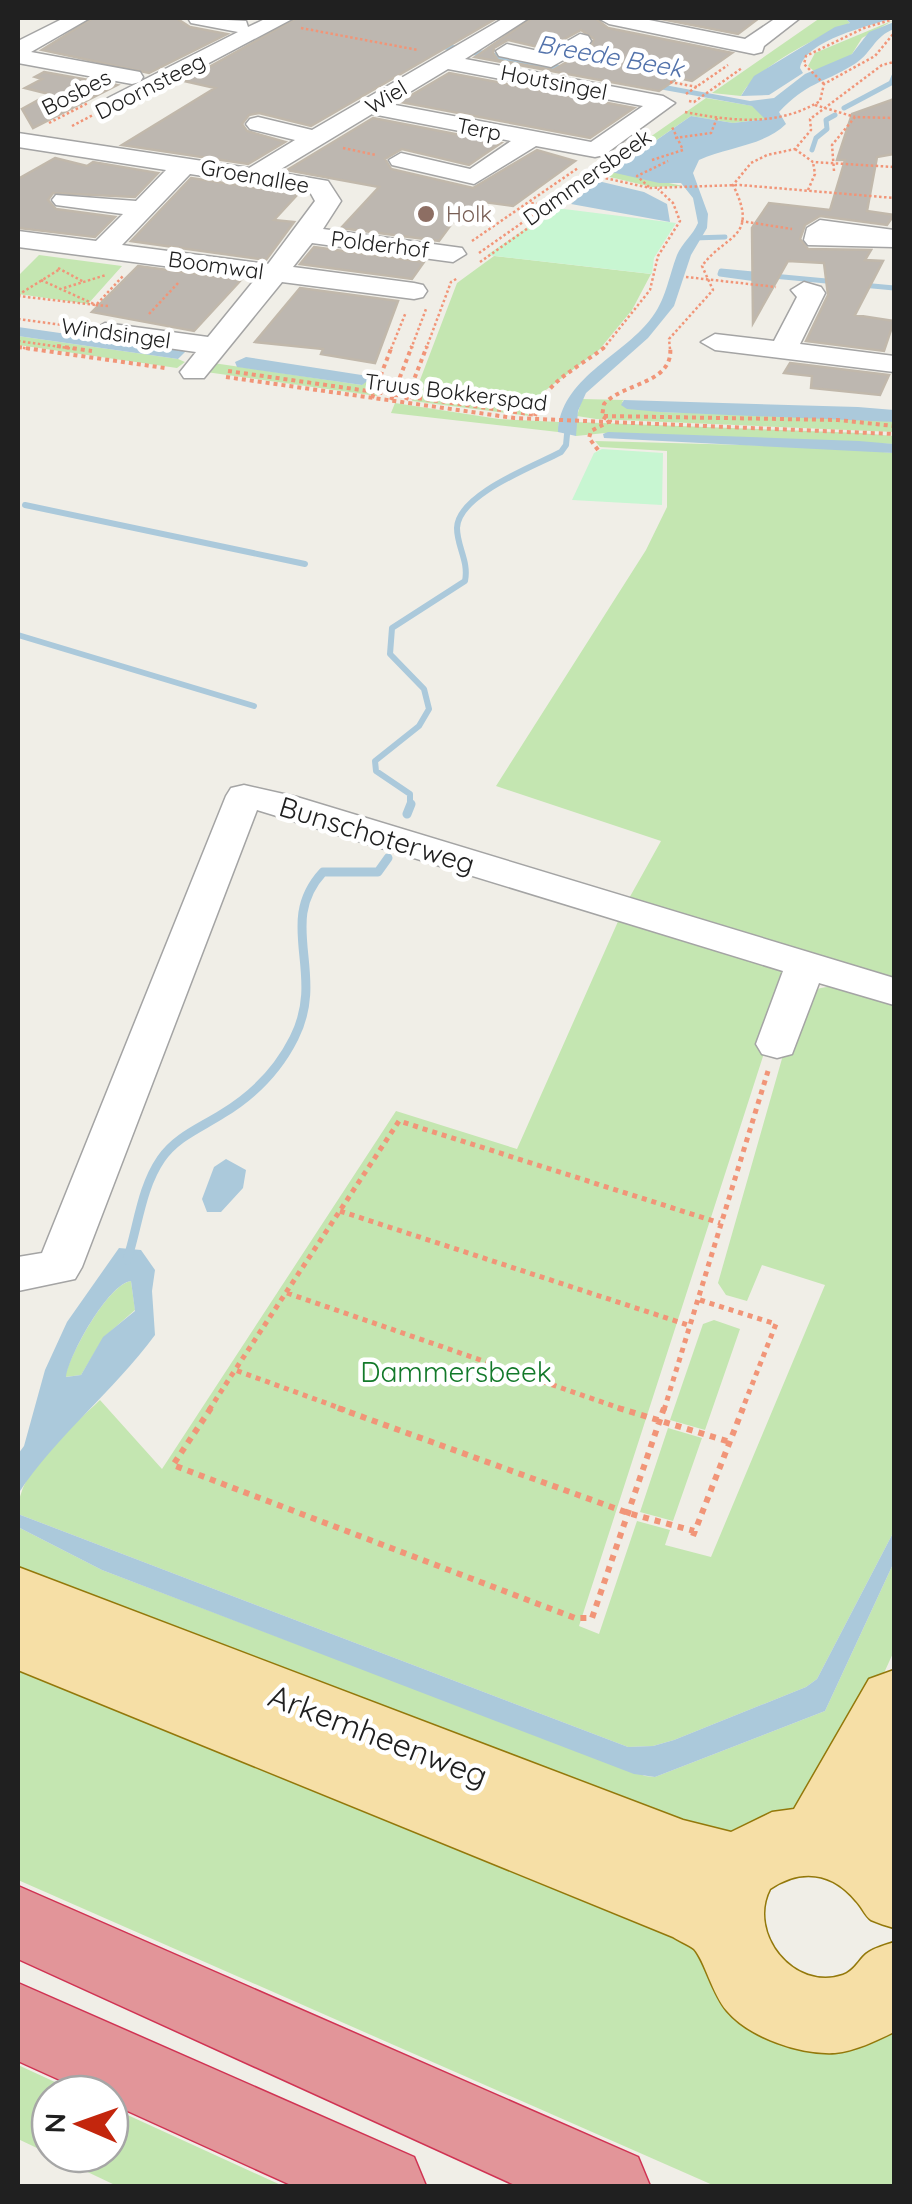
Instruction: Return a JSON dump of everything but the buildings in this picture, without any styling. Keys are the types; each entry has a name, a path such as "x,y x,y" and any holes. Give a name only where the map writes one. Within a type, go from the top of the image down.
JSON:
{"highway":[{"path":"18,1922 609,2186"},
{"path":"18,2020 385,2186"}],"main road":[{"name":"Arkemheenweg","path":"18,1596 683,1854 732,1897"},
{"name":"Arkemheenweg","path":"18,1638 681,1904 732,1897"},
{"path":"859,1864 894,1701"},
{"path":"859,1864 892,1774 894,1740"},
{"path":"859,1864 773,1846 732,1897 730,1951 744,1974 764,1994 788,2008 815,2015 842,2014 867,2006 892,1988"}],"street":[{"path":"18,53 79,18"},
{"path":"199,18 238,26"},
{"name":"Wiel","path":"254,174 518,18"},
{"path":"609,18 751,47"},
{"path":"728,65 789,18"},
{"name":"Doornsteeg","path":"116,103 277,21"},
{"name":"Houtsingel","path":"460,53 552,60 580,40"},
{"path":"18,53 132,77"},
{"name":"Houtsingel","path":"460,53 676,103"},
{"name":"Dammersbeek","path":"593,159 595,150 676,103"},
{"name":"Terp","path":"370,107 530,138 593,159"},
{"path":"258,124 312,139"},
{"path":"18,167 38,136"},
{"name":"Groenallee","path":"38,136 319,186 328,200 307,234 273,273 209,362"},
{"path":"401,160 474,177 530,138"},
{"path":"102,250 186,164"},
{"path":"65,200 142,209"},
{"name":"Polderhof","path":"307,234 463,258"},
{"name":"Boomwal","path":"18,239 273,273 420,300"},
{"path":"784,348 812,294 804,290"},
{"name":"Windsingel","path":"110,324 209,362"},
{"path":"714,342 894,364"},
{"name":"Bunschoterweg","path":"18,1274 59,1268 244,796 894,992"},
{"path":"777,1044 805,966"}],"path":[{"path":"815,105 825,90 804,64 812,52 894,19"},
{"path":"277,21 460,53"},
{"path":"824,84 875,56 894,34"},
{"path":"875,56 894,62"},
{"path":"795,149 811,130 808,122 882,65 894,62"},
{"path":"676,103 728,65"},
{"name":"Dammersbeek","path":"676,103 696,100 711,90"},
{"name":"Bosbes","path":"38,136 91,102"},
{"name":"Doornsteeg","path":"38,136 116,103"},
{"path":"676,103 717,118 784,115 815,105 855,116 894,118"},
{"path":"834,171 832,145 855,116"},
{"path":"676,138 711,132 717,118"},
{"path":"650,188 637,176 667,163 653,159 683,150 672,126"},
{"path":"312,139 401,160"},
{"path":"602,416 603,404 610,395 664,368 671,356 669,338 678,325 707,304 713,290 702,266 709,254 734,240 741,221 741,206 733,185 740,172 769,152 795,149 813,162 894,167"},
{"name":"Dammersbeek","path":"463,258 591,175 593,159"},
{"name":"Dammersbeek","path":"463,258 528,202 593,159"},
{"path":"808,190 816,174 813,162"},
{"path":"591,175 658,189 733,185 894,198"},
{"path":"537,418 539,400 552,385 604,348 650,290 658,256 680,222 674,204 658,189"},
{"path":"480,262 558,207 528,202"},
{"path":"741,221 792,229"},
{"path":"406,400 463,258"},
{"path":"61,289 131,267 110,324"},
{"path":"18,296 60,269"},
{"path":"686,277 804,290"},
{"path":"18,296 110,324 183,278"},
{"path":"41,280 61,289 110,324"},
{"path":"209,362 373,395 420,300"},
{"path":"392,399 420,300"},
{"name":"Windsingel","path":"18,319 110,324"},
{"name":"Truus Bokkerspad","path":"18,347 209,362 392,399 537,418 894,434"},
{"path":"598,450 589,438 592,431 610,421 602,416"},
{"path":"602,416 850,421 894,426"},
{"path":"720,1223 399,1121 173,1464 574,1618 592,1618 700,1300 720,1223 777,1044"},
{"path":"340,1211 691,1326"},
{"path":"287,1292 660,1422 730,1442"},
{"path":"236,1370 628,1513 694,1533 776,1324 700,1300"}],"green space":[{"path":"820,18 845,18 850,23 774,64 741,96 712,93"},
{"path":"894,20 862,38 842,61 814,71 808,66 815,53"},
{"path":"706,98 753,106 766,119 733,123 691,116 612,171 683,186 652,187 597,174"},
{"path":"556,208 676,223 654,258 652,274 487,255"},
{"path":"39,255 122,266 88,304 18,294 18,276"},
{"path":"494,256 651,274 632,310 599,350 534,399 433,384 426,390 517,406 530,416 412,401 457,283"},
{"path":"18,336 185,362 177,368 18,345"},
{"path":"213,363 362,385 368,376 384,378 377,396 206,372"},
{"path":"582,399 624,400 660,412 865,418 894,422 894,432 596,419 577,416"},
{"path":"395,403 499,419 559,422 558,432 391,413"},
{"path":"575,422 860,433 894,436 894,444 605,433 576,436"},
{"path":"595,441 826,447 894,453 894,984 627,902 661,841 496,786 646,550 667,507 667,451 600,447"},
{"path":"602,449 663,453 662,505 572,500 594,453"},
{"path":"620,917 784,969 788,979 579,1626 599,1634 637,1521 670,1530 665,1545 711,1557 825,1285 762,1265 747,1301 726,1295 718,1283 799,999 834,986 894,1004 894,1531 817,1679 806,1687 674,1740 628,1747 18,1514 20,1497 35,1466 100,1400 162,1469 396,1111 517,1149"},
{"path":"131,1281 135,1310 104,1337 81,1375 65,1377 101,1307 121,1285"},
{"path":"714,1320 740,1329 705,1430 670,1420 703,1324"},
{"path":"668,1428 702,1438 673,1521 640,1512"},
{"path":"18,1527 102,1570 645,1776 655,1777 825,1711 894,1562 894,1651 828,1796 811,1814 685,1843 18,1585"},
{"path":"18,1650 894,2024 894,2186 715,2186 18,1880"},
{"path":"18,2065 38,2074 30,2074 30,2145 18,2139"},
{"path":"130,2116 283,2186 117,2186 92,2174 130,2174"}],"water":[{"path":"845,18 894,18 814,49 800,68 803,73 769,95 741,96 754,76 835,27 850,23"},
{"path":"298,19 750,101 774,98 805,74 852,54 869,32 894,22 894,29 859,61 789,102 779,112 786,124 777,131 699,160 693,173 708,214 707,228 691,255 674,306 648,338 586,393 578,411 576,436 558,432 569,397 650,320 663,297 679,251 698,223 693,198 681,183 659,183 611,172 691,116 733,123 765,119 752,106"},
{"path":"598,181 644,192 667,204 670,222 571,204"},
{"path":"18,327 186,351 178,359 18,336"},
{"path":"246,357 370,379 362,385 237,367 235,362"},
{"path":"624,400 858,407 894,410 894,422 660,412 627,409 621,405"},
{"path":"603,434 859,441 894,444 894,453 604,438"},
{"path":"226,1159 246,1170 243,1188 221,1212 207,1212 202,1199 214,1167"},
{"path":"119,1248 141,1250 155,1270 155,1335 50,1452 18,1494 18,1454 24,1446 45,1370 67,1322","holes":["131,1281 135,1311 103,1337 81,1375 66,1377 82,1338 101,1307"]},
{"path":"18,1514 628,1747 674,1740 806,1687 817,1679 894,1531 894,1562 825,1711 655,1777 634,1774 102,1570 18,1527"}],"waterway":[{"path":"844,108 891,83 894,76"},
{"path":"812,150 816,138 827,129 826,120 835,115"},
{"path":"693,238 725,237"},
{"path":"764,280 720,274 721,271 837,282"},
{"path":"862,285 894,288"},
{"name":"Dammersbeek","path":"410,806 410,794 376,771 375,761 419,726 429,709 424,689 390,654 392,628 465,581 457,528 461,516 483,493 561,452 566,445 568,424"},
{"path":"25,505 305,564"},
{"path":"18,635 254,706"},
{"name":"Dammersbeek","path":"407,814 410,806"},
{"name":"Dammersbeek","path":"127,1260 144,1195 167,1151 254,1090 294,1038 306,992 302,930 303,910 310,891 323,872 378,872 388,858"}],"place":[{"name":"Holk","path":"426,214"}],"water label":[{"name":"Breede Beek","path":"610,56"}]}
